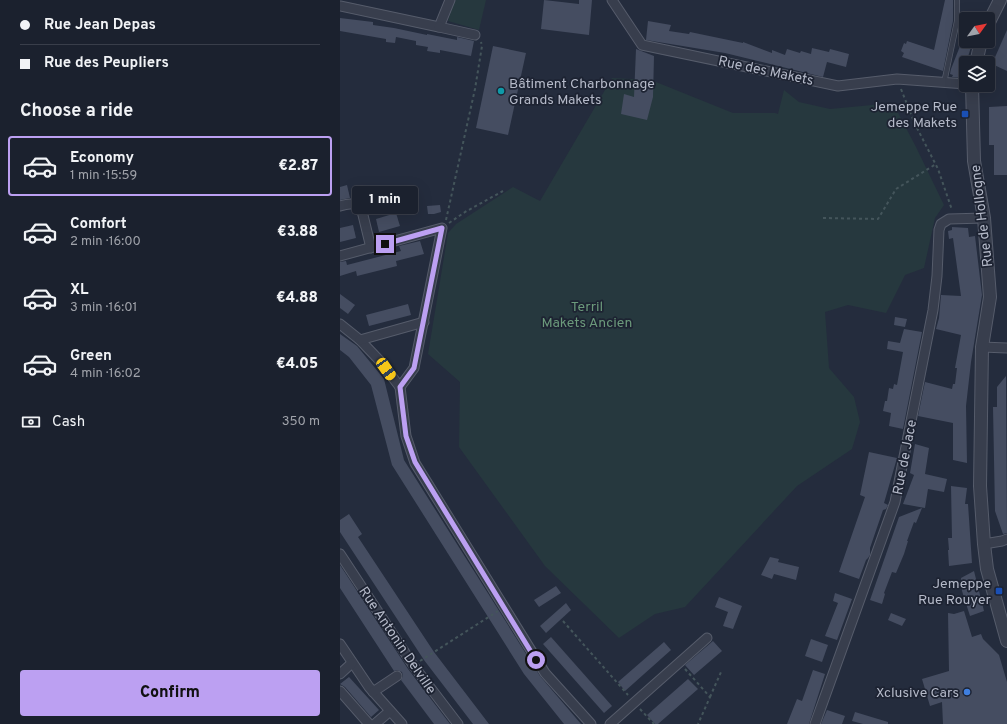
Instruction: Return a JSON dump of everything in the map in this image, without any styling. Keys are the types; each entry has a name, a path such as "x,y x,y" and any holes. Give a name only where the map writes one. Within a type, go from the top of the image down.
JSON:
{"street":[{"path":"439,27 450,0"},
{"name":"Rue des Makets","path":"612,0 642,45 838,86 897,80 959,84"},
{"path":"994,12 1000,0"},
{"path":"340,6 475,35"},
{"name":"Rue de Hollogne","path":"972,92 974,161 984,218 990,297 982,347 980,486 984,544"},
{"path":"340,206 354,204 359,206 362,210 371,248"},
{"path":"955,218 984,218"},
{"name":"Rue de Jace","path":"815,724 896,502 933,310 937,276 939,230 944,221 955,218"},
{"path":"340,256 442,228 414,368 400,387"},
{"path":"360,340 424,322"},
{"path":"340,324 360,340 380,361 400,387 406,436 415,462 545,673 591,724"},
{"path":"982,347 1006,348"},
{"path":"1005,540 984,544 987,569 1007,641"},
{"name":"Rue Antonin Delville","path":"340,554 413,665 458,724"},
{"path":"610,724 708,638"},
{"path":"340,644 373,692 402,724"},
{"path":"340,674 352,663"},
{"path":"373,692 397,676"},
{"path":"340,691 369,724"},
{"path":"375,724 390,711"}],"lane":[{"path":"944,83 958,21 957,0"}],"path":[{"path":"442,228 447,218 448,207 475,89 482,46 481,40 475,35"},
{"path":"897,80 914,122 936,164 955,218"},
{"path":"823,218 878,219 896,189 936,164"},
{"path":"442,228 465,212 503,191"},
{"path":"413,665 504,608"},
{"path":"563,621 654,724"},
{"path":"679,663 710,697"},
{"path":"698,724 721,672"}],"green space":[{"path":"456,0 486,0 479,30 448,21 453,4"},
{"name":"Terril Makets Ancien","path":"612,78 651,80 733,113 778,114 784,90 799,102 830,109 893,103 944,205 935,218 924,268 905,275 886,313 848,305 825,312 829,368 854,397 860,422 852,449 797,486 685,607 655,614 619,638 545,566 459,447 460,382 428,354 448,233 456,224 513,187 540,201"}],"building":[{"name":"Bâtiment Charbonnage Grands Makets","path":"544,0 579,4 579,0 592,0 589,35 541,29"},
{"path":"945,0 953,0 953,21 943,71 902,57 904,53 901,51 904,43 906,44 907,41 934,50"},
{"path":"340,18 373,22 373,25 427,35 457,40 457,37 474,41 471,56 440,50 440,53 427,51 428,47 416,45 416,41 396,37 395,43 386,42 386,39 340,31"},
{"path":"648,21 671,25 669,31 689,34 690,32 743,42 772,53 772,50 785,55 787,49 800,53 801,51 811,54 812,48 829,52 830,49 849,54 846,67 827,62 823,77 725,53 646,40"},
{"path":"1007,30 1007,71 995,65 995,57"},
{"name":"Bâtiment Charbonnage Grands Makets","path":"493,46 526,53 508,135 476,128"},
{"path":"959,48 971,48 968,56 959,56 959,78 952,77 953,75 950,74"},
{"path":"636,49 654,56 653,97 647,120 621,114 624,94 634,97"},
{"path":"1007,106 1007,175 994,175 994,145 989,145 989,107"},
{"path":"347,185 350,198 340,200 340,187"},
{"path":"440,205 441,212 428,214 427,206"},
{"path":"396,213 400,226 379,232 376,219"},
{"path":"353,225 356,238 340,242 340,228"},
{"path":"952,227 968,228 969,237 975,236 982,295 971,362 966,406 967,463 953,460 953,423 918,416 925,382 952,389 953,384 955,384 957,368 955,368 961,335 936,329 939,318 941,295 961,296 953,238 949,239 948,231 952,230"},
{"path":"420,241 424,254 396,261 397,266 357,276 356,271 340,276 340,262 346,261 347,265 401,251 399,246"},
{"path":"340,294 355,305 348,314 340,308"},
{"path":"408,304 411,315 369,326 366,315"},
{"path":"895,317 907,319 905,327 894,325"},
{"path":"904,329 922,332 903,429 889,426 891,413 883,411 885,401 887,401 889,388 893,389 894,384 897,385 903,352 887,349 888,341 900,343"},
{"path":"340,334 357,346 384,379 404,460 540,676 581,724 564,724 524,674 392,465 371,385 349,357 340,350"},
{"path":"1006,376 1007,533 1003,534 995,511 993,407 997,407 997,387"},
{"path":"915,444 929,448 925,474 947,479 944,492 928,489 925,508 903,504 914,475 910,473"},
{"path":"869,452 897,458 884,503 888,505 886,509 883,510 870,548 870,555 866,560 859,579 839,572 865,497 860,495"},
{"path":"951,486 967,488 965,504 968,504 972,563 949,566 948,538 952,538"},
{"path":"922,508 916,523 914,522 904,554 896,573 892,572 884,593 882,604 870,600 899,517"},
{"path":"349,514 362,534 358,537 434,652 489,724 473,724 424,660 340,532 340,520"},
{"path":"770,557 779,559 778,562 799,567 796,580 774,574 772,579 761,575"},
{"path":"340,565 408,669 450,724 434,724 401,680 403,676 402,672 397,670 394,671 340,588"},
{"path":"974,571 984,611 970,616 962,591 961,578"},
{"path":"556,586 561,593 539,607 534,600"},
{"path":"835,593 852,599 837,640 825,636 838,603 833,601"},
{"path":"719,597 742,606 733,629 723,626 728,612 715,607"},
{"path":"566,603 571,610 546,633 540,626"},
{"name":"Xclusive Cars","path":"964,611 972,637 981,634 983,639 999,655 1007,682 1007,724 943,724 942,702 930,706 922,679 949,671 948,613 954,614"},
{"path":"891,613 906,619 902,626 888,620"},
{"path":"551,637 612,706 604,713 543,644"},
{"path":"811,639 828,645 822,662 805,656"},
{"path":"713,641 722,651 694,675 685,665"},
{"path":"664,642 671,650 625,691 618,682"},
{"path":"813,670 825,674 809,724 787,724 797,699 802,701"},
{"path":"349,677 379,710 371,717 345,687 340,684"},
{"path":"688,679 698,689 658,724 655,724 647,715"},
{"path":"827,710 845,716 842,724 821,724"},
{"path":"855,712 888,722 888,724 863,724 852,721"}],"place":[{"name":"Bâtiment Charbonnage Grands Makets","path":"501,91"},
{"name":"Jemeppe Rue des Makets","path":"965,114"},
{"name":"Jemeppe Rue Rouyer","path":"999,591"},
{"name":"Xclusive Cars","path":"967,692"}],"route":[{"path":"385,244 442,228 414,368 400,387 406,436 415,462 536,660"}]}
